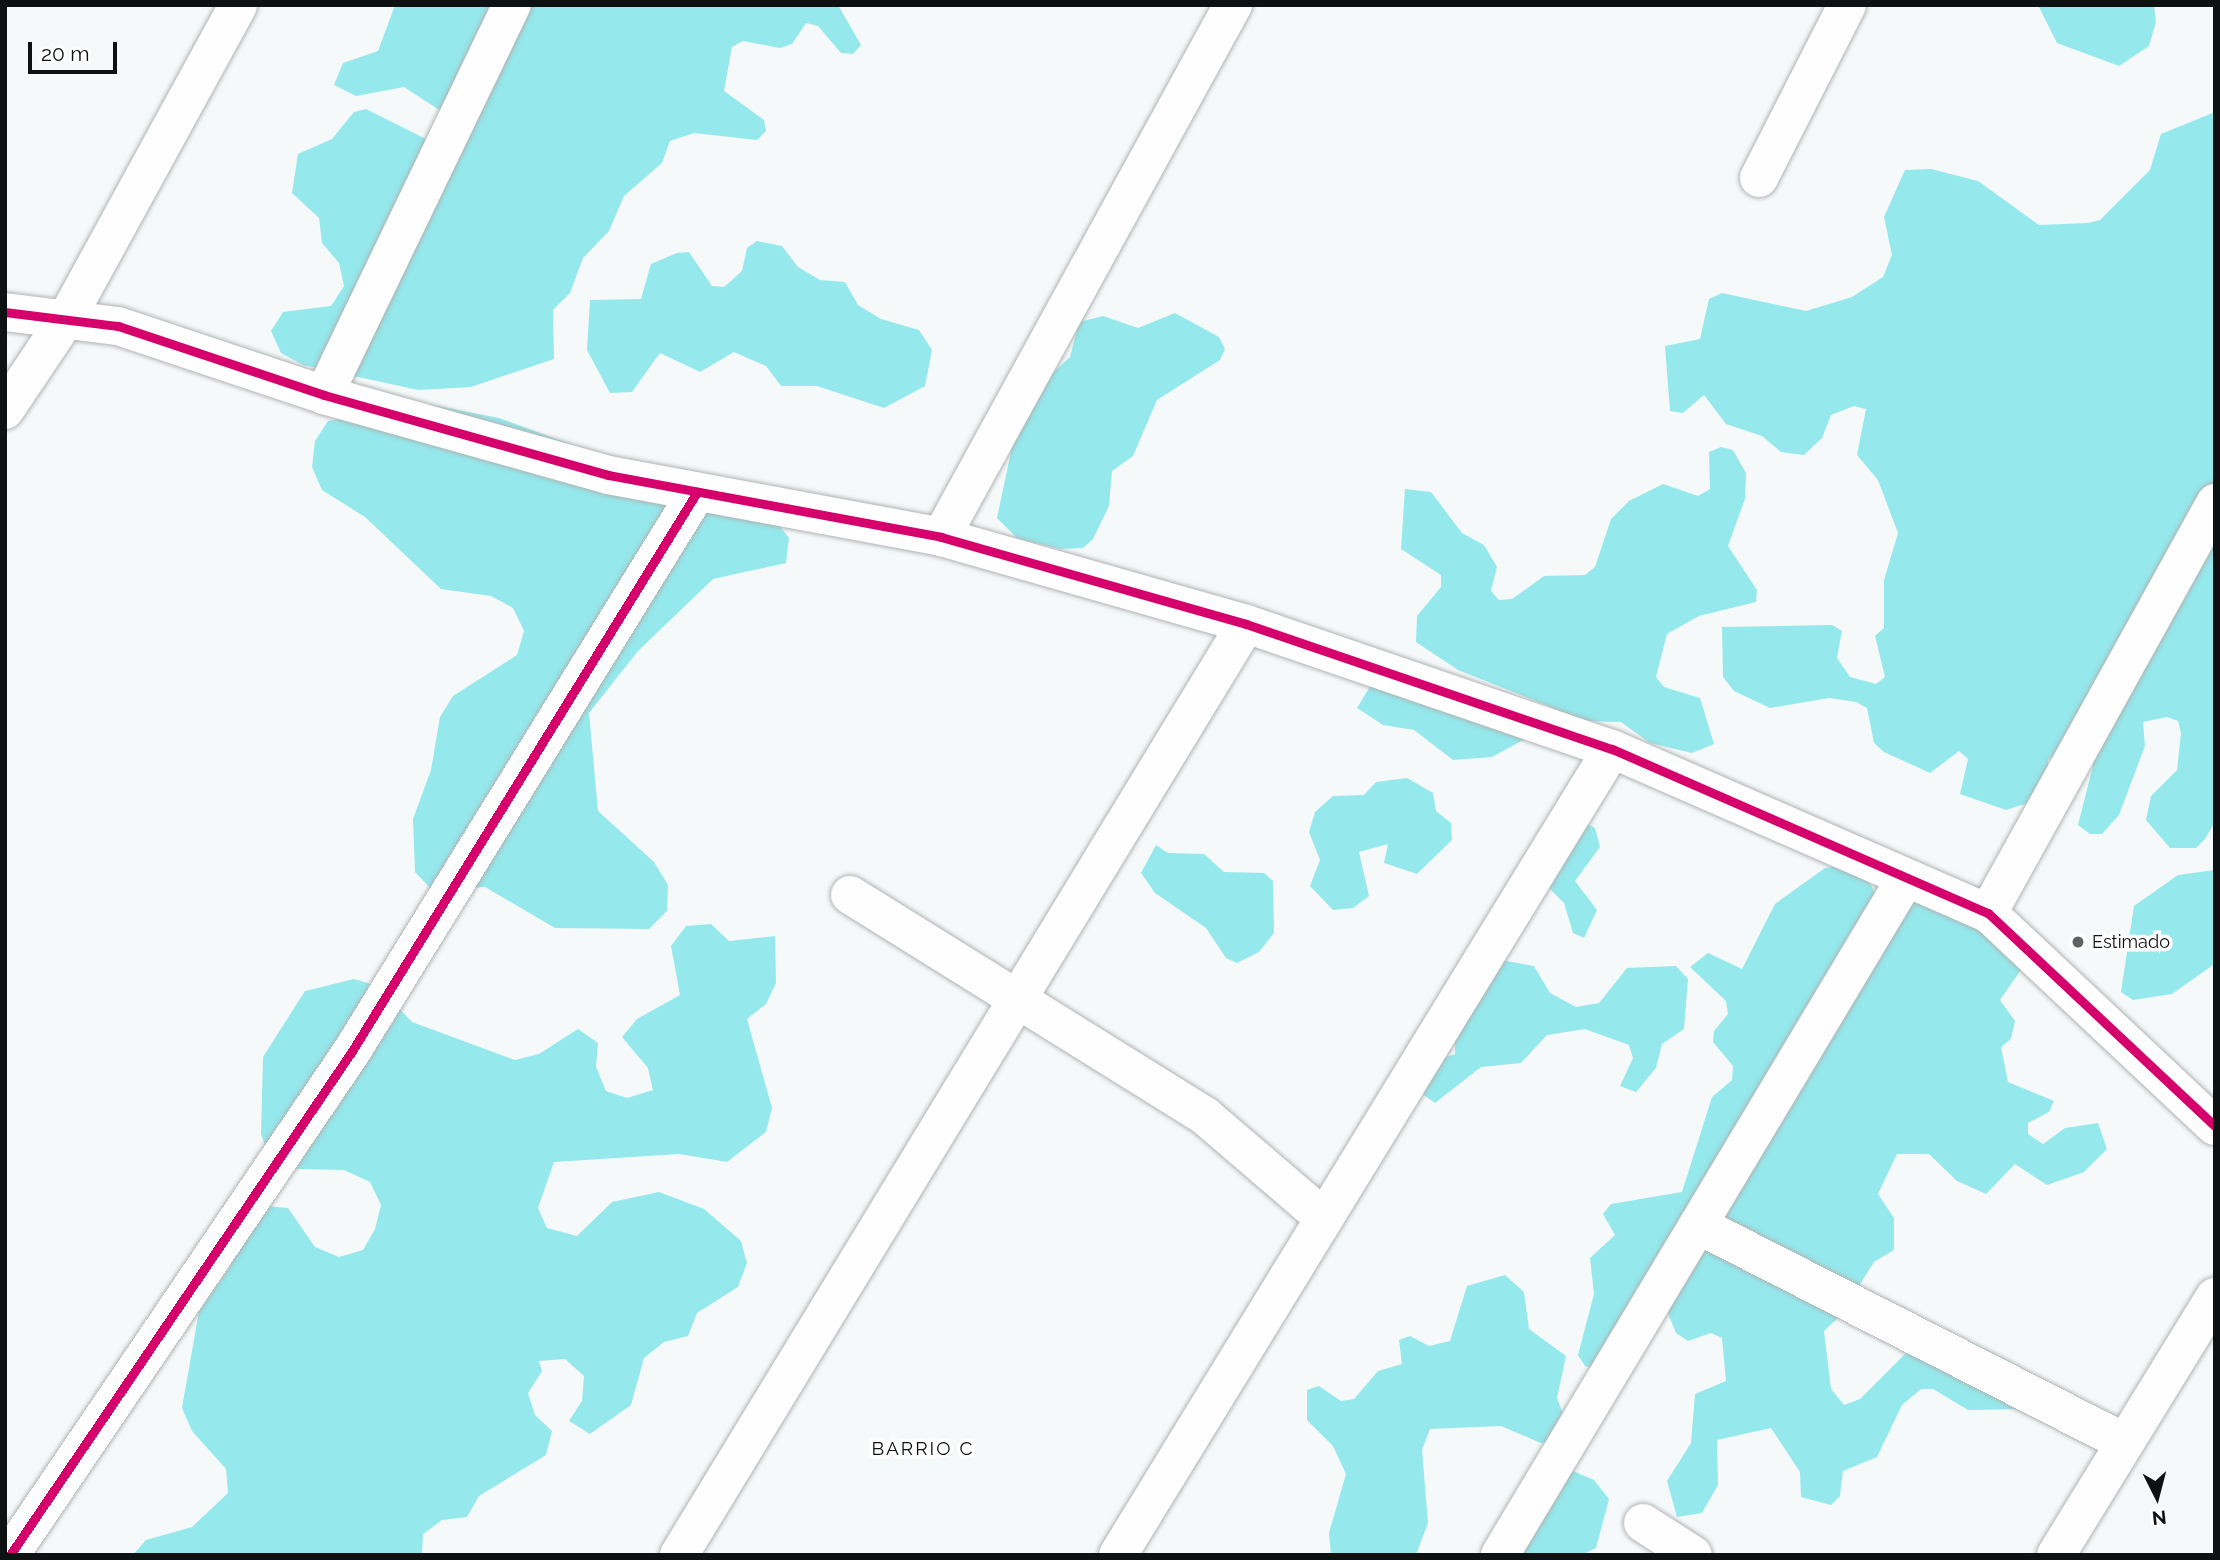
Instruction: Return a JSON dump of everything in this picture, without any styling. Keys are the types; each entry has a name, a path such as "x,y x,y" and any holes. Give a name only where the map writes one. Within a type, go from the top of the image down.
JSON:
{"street":[{"path":"5,410 68,316 237,5"},
{"path":"324,395 512,5"},
{"path":"941,537 1233,5"},
{"path":"1759,178 1847,5"},
{"path":"5,312 68,316 118,326 324,395 608,475 941,537 1246,624 1612,749 1988,913 2215,1126"},
{"path":"10,1555 352,1051 697,492"},
{"path":"1988,913 2215,503"},
{"path":"679,1555 1246,624"},
{"path":"1118,1555 1612,749"},
{"path":"1500,1555 1906,878"},
{"path":"850,895 1205,1116 1324,1218"},
{"path":"1698,1225 2124,1442"},
{"path":"2056,1555 2215,1297"},
{"path":"1643,1523 1693,1555"}],"shaded area":[{"path":"395,5 838,5 861,45 853,54 841,53 818,26 806,23 792,44 780,48 743,41 732,47 724,91 764,120 766,131 757,140 694,133 670,141 662,163 624,196 609,231 583,258 570,293 553,310 554,359 471,387 418,390 303,365 281,353 271,331 283,312 331,306 344,286 339,263 322,243 319,218 292,193 298,154 332,139 354,112 366,109 426,139 438,137 450,117 404,87 356,96 334,85 343,63 378,51"},
{"path":"2038,5 2154,5 2156,22 2149,46 2119,66 2057,43"},
{"path":"2215,112 2215,822 2205,839 2196,848 2170,848 2146,820 2151,796 2177,770 2181,733 2178,721 2167,717 2143,722 2145,746 2119,815 2102,834 2090,834 2078,825 2093,766 2088,755 2065,744 2048,760 2047,785 2031,802 2006,810 1960,794 1968,759 1959,751 1930,773 1884,752 1874,743 1867,708 1856,702 1829,698 1770,708 1734,691 1723,677 1722,627 1832,625 1842,631 1837,658 1850,677 1876,684 1885,677 1875,636 1884,628 1884,580 1898,533 1878,480 1857,455 1866,409 1854,406 1831,415 1822,438 1804,455 1781,452 1762,436 1726,424 1704,395 1683,413 1670,411 1665,346 1700,339 1709,299 1722,293 1806,311 1852,297 1883,277 1892,255 1884,217 1905,170 1931,169 1978,181 2039,225 2088,223 2100,220 2150,170 2161,134"},
{"path":"757,241 782,246 798,267 820,280 845,282 858,305 881,319 919,330 932,350 925,386 884,408 817,386 781,386 766,366 734,352 700,372 660,353 632,392 610,393 587,350 590,300 641,299 651,264 677,253 689,252 712,286 724,287 742,271 747,248"},
{"path":"1175,313 1219,337 1225,349 1220,360 1157,400 1133,456 1112,471 1109,506 1093,539 1083,548 1060,549 1017,538 997,518 1012,447 1043,382 1070,357 1079,322 1103,316 1138,328"},
{"path":"427,404 499,418 774,519 789,538 786,563 713,579 638,651 589,713 598,811 654,862 668,885 667,911 649,929 555,928 485,887 433,891 415,872 413,819 431,770 440,717 453,696 517,655 524,631 513,608 491,596 441,589 365,517 322,490 312,467 315,441 328,421"},
{"path":"1721,447 1733,450 1746,473 1745,499 1728,546 1757,590 1756,602 1699,616 1667,634 1656,677 1664,687 1700,698 1714,744 1692,753 1650,743 1621,722 1586,721 1458,670 1416,642 1417,616 1441,587 1441,575 1401,549 1405,489 1431,492 1462,533 1484,545 1497,567 1491,591 1499,600 1512,599 1544,576 1585,575 1595,567 1611,519 1629,501 1663,484 1698,496 1710,489 1709,452"},
{"path":"1377,675 1534,734 1492,757 1453,760 1414,730 1383,725 1357,708"},
{"path":"1407,778 1433,793 1436,811 1451,823 1452,840 1417,874 1384,863 1388,844 1359,852 1369,896 1353,908 1333,910 1310,886 1320,860 1309,832 1315,812 1333,796 1364,795 1376,782"},
{"path":"1584,822 1595,828 1600,847 1575,881 1597,910 1584,938 1573,933 1564,903 1542,881"},
{"path":"1156,845 1168,853 1204,854 1224,872 1264,873 1273,881 1274,933 1259,952 1237,963 1226,958 1206,928 1155,893 1141,873"},
{"path":"1850,865 1862,870 1880,901 1934,881 1984,887 2023,967 2000,1000 2015,1021 2011,1039 2001,1047 2008,1082 2054,1101 2049,1112 2028,1123 2028,1134 2043,1144 2065,1128 2098,1123 2107,1149 2084,1172 2047,1185 2015,1164 1986,1194 1957,1181 1929,1154 1897,1154 1878,1194 1894,1218 1894,1250 1874,1262 1840,1316 1824,1331 1831,1389 1844,1405 1860,1399 1911,1348 2027,1409 1968,1410 1933,1389 1921,1389 1902,1405 1877,1457 1843,1471 1840,1496 1831,1505 1801,1497 1800,1472 1771,1428 1717,1440 1718,1485 1702,1513 1677,1517 1667,1481 1691,1443 1695,1394 1726,1381 1722,1338 1711,1333 1688,1341 1676,1333 1662,1299 1598,1370 1585,1366 1578,1355 1594,1294 1590,1258 1615,1235 1603,1214 1611,1204 1682,1192 1712,1097 1732,1080 1733,1066 1713,1042 1714,1031 1728,1014 1726,1001 1690,967 1708,953 1742,969 1775,904 1825,868"},
{"path":"2215,870 2213,965 2172,994 2133,1000 2121,992 2134,906 2178,875"},
{"path":"711,924 729,941 775,936 776,983 766,1004 747,1019 772,1108 766,1132 727,1162 679,1154 554,1162 538,1208 547,1228 577,1236 612,1202 659,1192 704,1209 741,1241 747,1263 738,1287 697,1313 688,1336 664,1342 644,1358 631,1405 590,1434 569,1421 582,1401 584,1376 565,1359 539,1361 542,1371 528,1393 535,1415 552,1431 546,1455 479,1496 467,1517 442,1520 423,1534 422,1555 133,1555 146,1540 192,1527 228,1493 226,1469 192,1431 182,1408 199,1311 230,1267 245,1216 265,1206 288,1208 315,1247 339,1257 363,1250 375,1229 381,1205 370,1182 344,1170 295,1169 270,1160 261,1134 263,1057 305,991 354,979 378,986 412,1022 515,1060 539,1054 578,1029 598,1043 596,1067 606,1091 627,1098 653,1090 648,1068 622,1037 637,1019 680,995 671,946 686,926"},
{"path":"1501,960 1534,966 1550,993 1576,1007 1599,1003 1627,968 1676,966 1688,979 1684,1029 1662,1044 1656,1068 1636,1092 1620,1086 1633,1058 1629,1045 1585,1029 1547,1035 1521,1063 1481,1067 1435,1103 1414,1088 1437,1060 1455,1054 1455,1036"},
{"path":"1505,1275 1524,1292 1529,1329 1566,1356 1557,1398 1566,1422 1553,1442 1541,1443 1501,1426 1430,1429 1422,1450 1428,1523 1416,1555 1331,1555 1329,1533 1346,1474 1333,1446 1307,1420 1307,1390 1319,1386 1341,1401 1354,1399 1378,1371 1402,1364 1399,1340 1410,1336 1429,1346 1450,1341 1467,1286"},
{"path":"1573,1471 1594,1480 1609,1499 1596,1548 1582,1555 1493,1555"}],"cycle path":[{"path":"5,312 118,326 324,395 608,475 941,537 1246,624 1612,749 1988,913 2215,1126"},
{"path":"10,1555 352,1051 697,492"}],"place":[{"name":"Estimado","path":"2078,942"}],"district":[{"name":"BARRIO C","path":"923,1449"}]}
